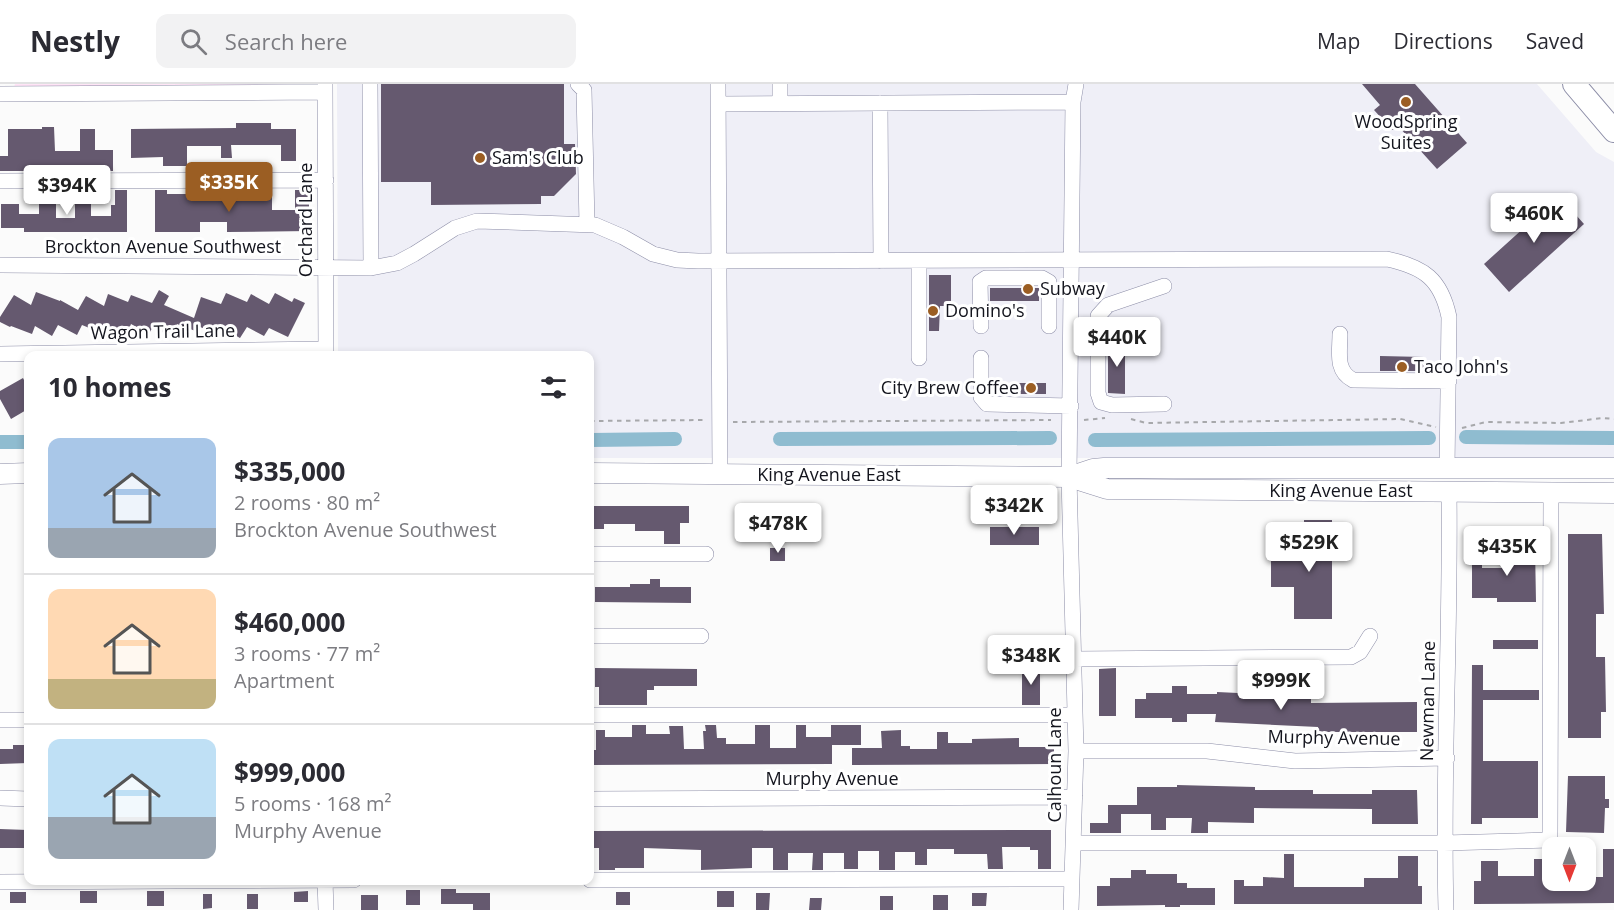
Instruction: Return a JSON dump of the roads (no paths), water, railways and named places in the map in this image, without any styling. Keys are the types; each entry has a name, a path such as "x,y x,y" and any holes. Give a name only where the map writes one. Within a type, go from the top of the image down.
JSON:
{"highway":[{"path":"1574,84 1614,131"}],"main road":[{"name":"King Avenue East","path":"1070,477 1093,469 1104,468 1614,468"},
{"path":"1316,491 1424,479 1447,468"},
{"path":"1449,492 1458,481 1554,468"},
{"path":"0,474 24,473"},
{"name":"King Avenue East","path":"594,473 1070,477 1107,489 1614,493"}],"street":[{"path":"370,84 371,268"},
{"path":"578,84 584,90 586,224"},
{"path":"718,84 720,474"},
{"path":"780,84 780,104"},
{"name":"Calhoun Lane","path":"1071,910 1076,751 1070,477 1073,102 1076,84"},
{"path":"0,94 325,88"},
{"name":"Orchard Lane","path":"325,88 326,351"},
{"path":"718,104 1073,102"},
{"path":"880,103 881,261"},
{"path":"0,181 326,180"},
{"name":"Brockton Avenue Southwest","path":"0,266 371,268 397,263 455,228 477,221 595,225 653,254 677,260 719,262 1387,259 1410,264 1431,278 1444,296 1449,317 1447,468"},
{"path":"919,261 919,358"},
{"path":"981,326 980,282 986,278 1042,278 1049,282 1049,326"},
{"path":"1164,286 1108,305 1098,316 1098,393 1101,402 1112,405 1164,404"},
{"path":"1340,334 1341,370 1345,376 1353,380 1449,381"},
{"name":"Wagon Trail Lane","path":"0,354 24,354"},
{"path":"981,358 981,397 987,404 1071,413"},
{"name":"Newman Lane","path":"1446,910 1444,843 1449,492"},
{"path":"1073,843 1444,843 1550,840 1551,494"},
{"path":"594,554 706,554"},
{"path":"594,636 701,636"},
{"path":"1073,659 1351,657 1360,652 1370,636"},
{"path":"594,715 1075,715"},
{"path":"0,720 24,720"},
{"name":"Murphy Avenue","path":"1076,751 1207,751 1295,761 1447,758"},
{"name":"Murphy Avenue","path":"594,800 1075,797"},
{"path":"0,798 24,799"},
{"path":"594,880 1072,879"},
{"path":"0,882 24,882"},
{"path":"325,885 326,910"}],"waterway":[{"path":"1466,437 1614,438"},
{"path":"780,439 1050,438"},
{"path":"1095,440 1429,438"},
{"path":"594,440 675,439"},
{"path":"0,442 24,442"}],"place":[{"name":"WoodSpring Suites","path":"1406,102"},
{"name":"Sam's Club","path":"480,158"},
{"name":"Subway","path":"1028,289"},
{"name":"Domino's","path":"933,311"},
{"name":"Taco John's","path":"1402,367"},
{"name":"City Brew Coffee","path":"1031,388"}]}
